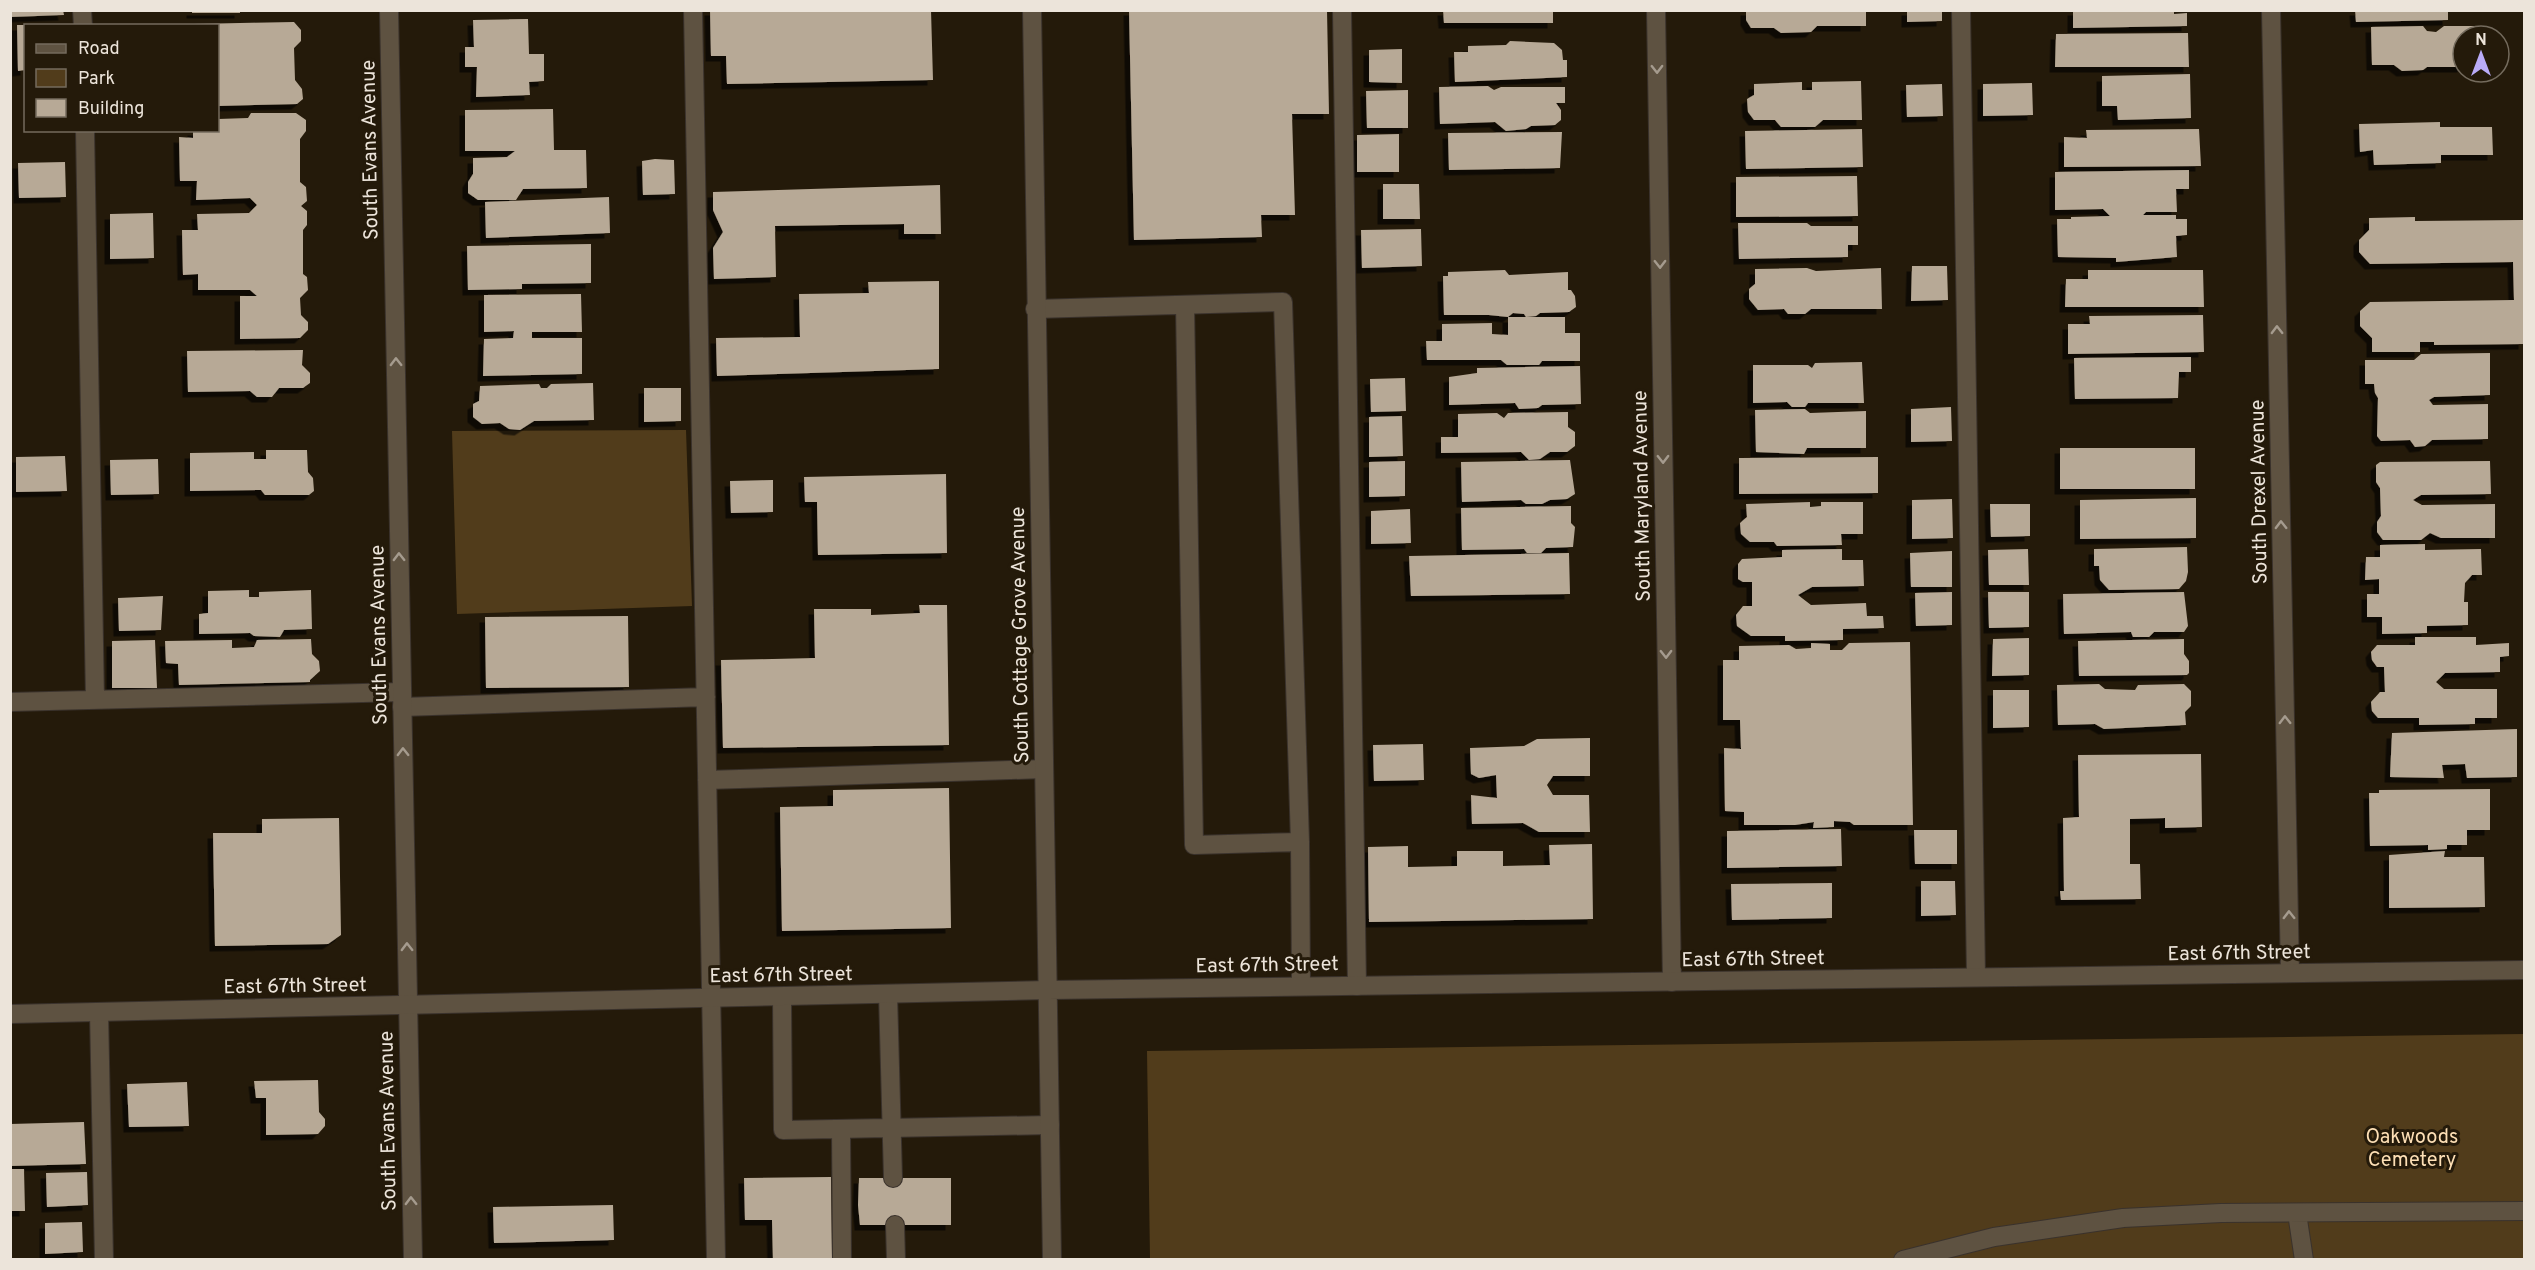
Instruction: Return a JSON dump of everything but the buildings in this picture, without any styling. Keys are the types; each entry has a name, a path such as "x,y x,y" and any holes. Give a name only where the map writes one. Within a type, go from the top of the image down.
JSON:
{"street":[{"name":"South Evans Avenue","path":"389,10 412,1260"},
{"path":"693,10 716,1260"},
{"name":"South Cottage Grove Avenue","path":"1032,10 1035,309 1053,1260"},
{"path":"1342,10 1357,986"},
{"name":"South Maryland Avenue","path":"1656,10 1672,982"},
{"path":"1961,10 1976,977"},
{"name":"South Drexel Avenue","path":"2271,10 2290,973"},
{"path":"85,132 95,700"},
{"path":"1035,309 1283,302 1300,842 1301,986"},
{"path":"1185,305 1194,844 1300,842"},
{"path":"10,702 706,697"},
{"path":"707,780 1044,769"},
{"name":"East 67th Street","path":"10,1014 1048,990 2524,970"},
{"path":"888,994 894,1178"},
{"path":"782,997 783,1130 1050,1125"},
{"path":"99,1012 104,1260"},
{"path":"842,1129 842,1260"},
{"path":"1903,1260 1994,1237 2123,1218 2220,1213 2524,1211"},
{"path":"2297,1213 2304,1260"},
{"path":"895,1225 896,1260"}],"green space":[{"path":"686,430 692,606 457,614 452,431"},
{"name":"Oakwoods Cemetery","path":"2524,1034 2524,1259 1150,1259 1147,1051"}]}
